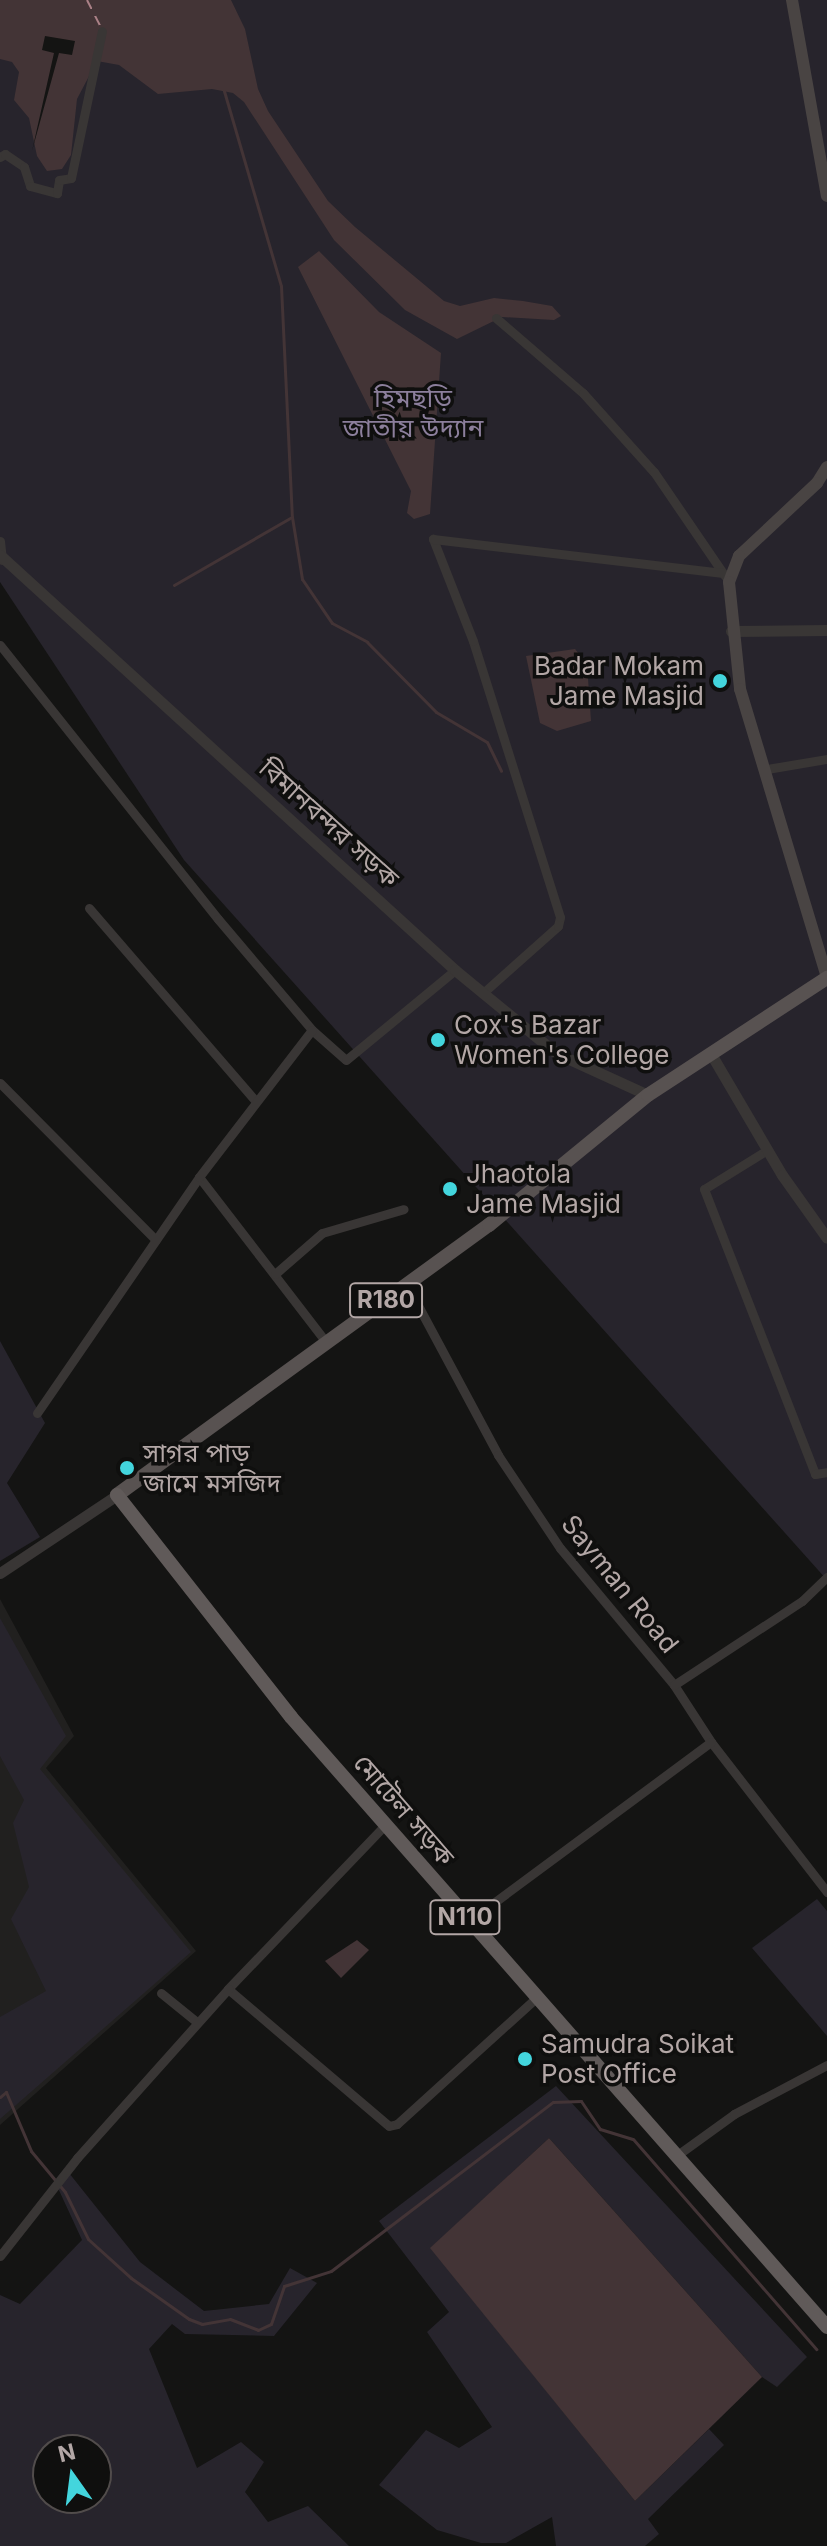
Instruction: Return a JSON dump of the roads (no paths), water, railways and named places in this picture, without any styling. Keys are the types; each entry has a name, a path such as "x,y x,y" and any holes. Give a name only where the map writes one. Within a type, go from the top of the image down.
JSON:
{"highway":[{"name":"মোটেল সড়ক","path":"117,1495 291,1717 827,2327"}],"main road":[{"path":"792,0 827,196"},
{"path":"827,467 822,480 739,556 726,577 740,689 767,769 827,977"},
{"name":"R180","path":"117,1495 407,1285 648,1095 827,977"}],"street":[{"path":"0,157 5,154 24,167 30,186 57,193 59,180 71,178 102,31"},
{"path":"496,318 583,393 644,461 726,577"},
{"path":"484,992 558,926 560,917 473,641 433,539 726,577"},
{"path":"0,541 1,558"},
{"name":"বিমানবন্দর সড়ক","path":"1,558 455,970 556,1053 648,1095"},
{"path":"731,631 827,630"},
{"path":"0,645 312,1030 346,1060 455,970"},
{"path":"767,769 827,759"},
{"path":"89,908 255,1100"},
{"path":"37,1413 199,1177 255,1100 312,1030"},
{"path":"711,1054 767,1150 827,1238"},
{"path":"0,1083 156,1240"},
{"path":"767,1150 704,1189 815,1474 827,1472"},
{"path":"199,1177 327,1343"},
{"path":"275,1274 322,1233 404,1209"},
{"name":"Sayman Road","path":"407,1285 498,1455 533,1508 674,1685 711,1742 827,1892"},
{"path":"0,1573 117,1495"},
{"path":"674,1685 802,1601 827,1577"},
{"path":"469,1921 711,1742"},
{"path":"0,2256 77,2158 197,2022 385,1825"},
{"path":"228,1989 389,2126 397,2124 537,1997"},
{"path":"161,1993 197,2022"},
{"path":"676,2156 734,2114 827,2065"}],"waterway":[{"path":"224,91 281,286 292,517 302,579 332,623 367,642 436,712 487,742 501,771"},
{"path":"174,585 292,517"},
{"path":"0,2097 6,2092 31,2151 65,2192 88,2239 131,2278 189,2319 202,2324 230,2319 258,2330 271,2324 284,2286 331,2271 553,2102 581,2101 600,2129 633,2139 816,2349"}],"place":[{"name":"Badar Mokam Jame Masjid","path":"720,681"},
{"name":"Cox's Bazar Women's College","path":"438,1040"},
{"name":"Jhaotola Jame Masjid","path":"450,1189"},
{"name":"সাগর পাড় জামে মসজিদ","path":"127,1468"},
{"name":"Samudra Soikat Post Office","path":"525,2059"}],"park label":[{"name":"হিমছড়ি জাতীয় উদ্যান","path":"413,413"}]}
